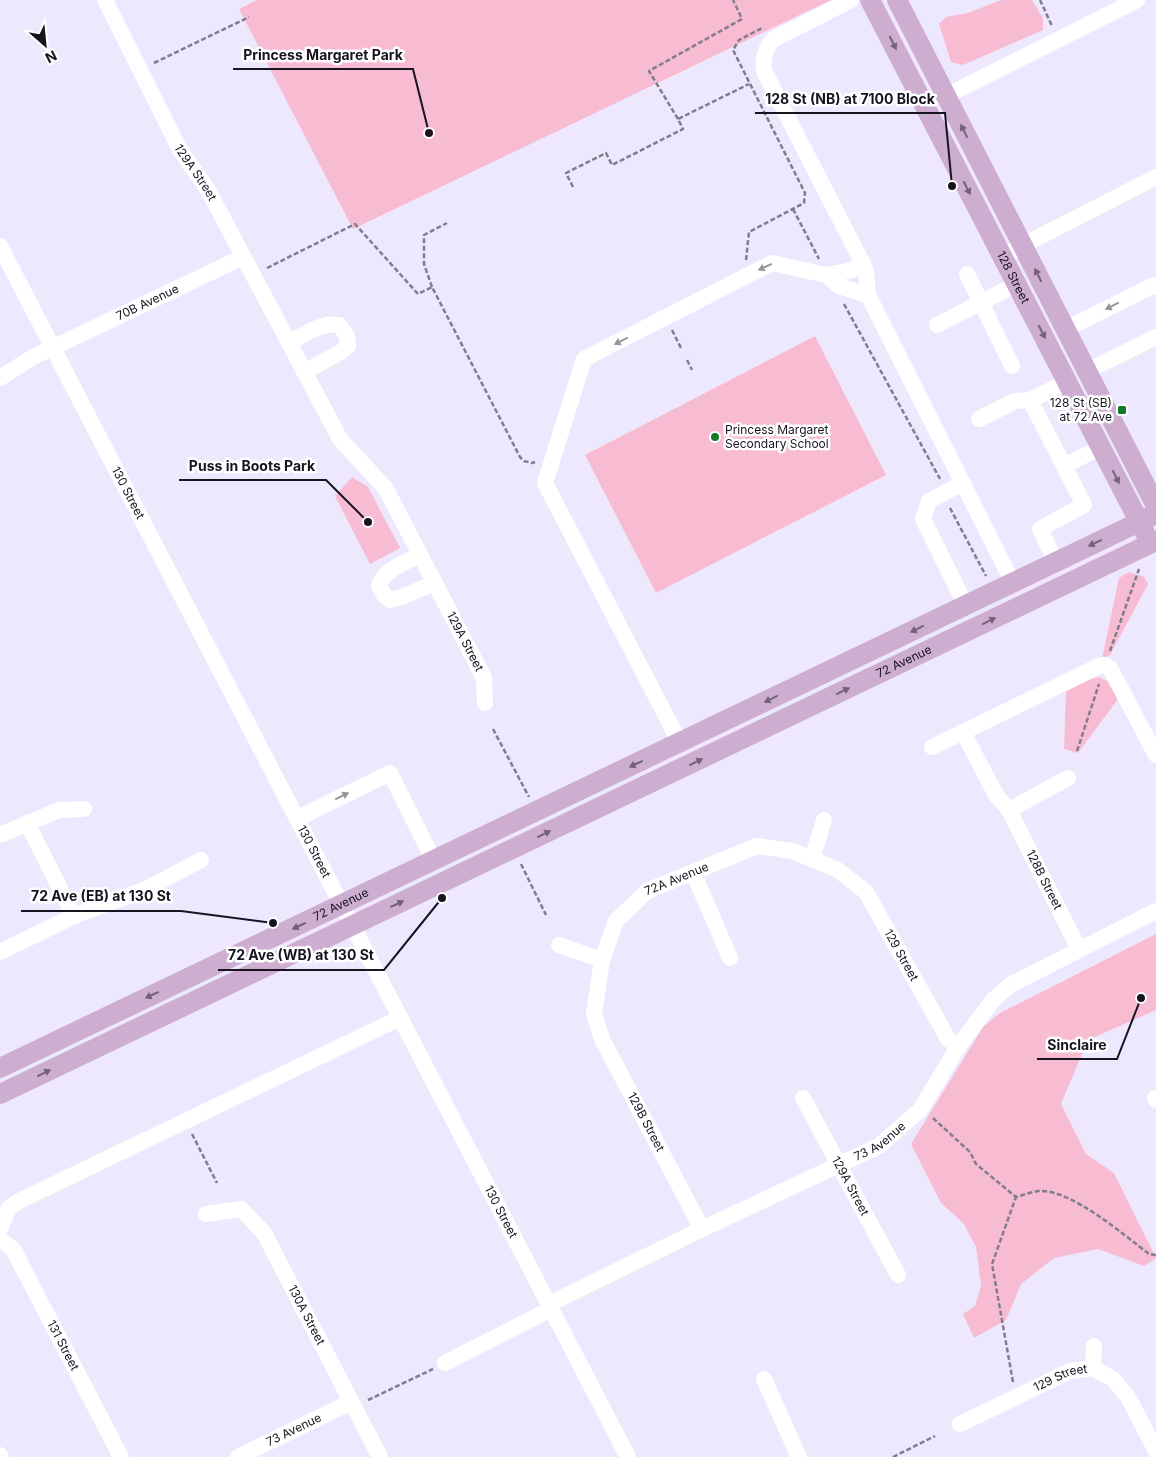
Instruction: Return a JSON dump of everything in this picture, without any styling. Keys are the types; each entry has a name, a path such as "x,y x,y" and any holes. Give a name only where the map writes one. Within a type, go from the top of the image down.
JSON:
{"main road":[{"name":"128 Street","path":"870,0 1100,447 1148,518 1154,546"},
{"name":"128 Street","path":"896,0 1156,506"},
{"name":"72 Avenue","path":"0,1068 1148,518"},
{"name":"72 Avenue","path":"0,1094 1154,546"},
{"name":"72 Avenue","path":"652,783 661,768 678,751 680,743"}],"street":[{"name":"129A Street","path":"105,0 180,150 208,190 340,439 386,489 484,678 485,703"},
{"path":"850,0 774,39 766,47 764,71 863,264 866,271 868,295 1013,583"},
{"path":"946,96 1137,0"},
{"path":"1002,256 1156,177"},
{"name":"130 Street","path":"0,246 628,1457"},
{"name":"70B Avenue","path":"0,378 53,348 244,257"},
{"path":"680,743 545,483 584,359 772,263 820,270 853,270 863,264"},
{"path":"820,270 839,286 868,295"},
{"path":"967,274 1012,366"},
{"path":"937,325 1017,284"},
{"path":"1066,329 1154,285 1156,286"},
{"path":"289,343 329,323 339,325 347,336 348,346 341,352 304,372"},
{"path":"1087,371 1156,337"},
{"path":"979,419 1015,402 1030,400 1067,382"},
{"path":"1030,400 1084,505 1040,529 1056,562"},
{"path":"1064,466 1100,447"},
{"path":"963,482 929,500 924,519 966,606"},
{"path":"420,555 405,562 381,580 379,586 384,595 390,600 402,597 434,583"},
{"path":"932,747 1105,665 1110,668 1156,755"},
{"name":"128B Street","path":"963,732 996,795 1009,810 1079,949"},
{"path":"298,818 390,773 434,861"},
{"path":"1009,810 1068,778"},
{"path":"0,835 59,810 84,809"},
{"path":"812,859 824,820"},
{"path":"28,823 74,916"},
{"name":"72A Avenue","path":"594,1014 602,960 616,921 647,891 756,846 792,850 838,870"},
{"path":"0,952 74,916 144,890 201,860"},
{"name":"129 Street","path":"838,870 866,892 943,1030 948,1038 958,1047"},
{"path":"693,872 730,958"},
{"name":"73 Avenue","path":"445,1363 702,1228 879,1146 910,1120 927,1100 958,1047 992,1000 1001,992 1010,985 1156,911"},
{"path":"559,945 602,960"},
{"name":"129B Street","path":"594,1014 602,1039 702,1228"},
{"path":"0,1229 9,1208 19,1201 400,1018"},
{"name":"129A Street","path":"803,1098 898,1275"},
{"name":"130A Street","path":"206,1214 241,1209 264,1233 358,1402 380,1457"},
{"name":"131 Street","path":"0,1239 13,1249 121,1457"},
{"path":"1093,1368 1094,1346"},
{"name":"129 Street","path":"960,1424 1070,1372 1093,1368 1113,1379 1128,1397 1156,1451"},
{"path":"764,1380 799,1457"},
{"name":"73 Avenue","path":"238,1457 358,1402"}],"path":[{"path":"573,187 566,173 606,153 612,165 683,129 649,71 742,19 733,0"},
{"path":"1040,0 1053,27"},
{"path":"151,65 249,17"},
{"path":"746,264 749,232 804,203 805,193 732,50 739,40 765,27"},
{"path":"678,119 749,84"},
{"path":"793,209 820,270"},
{"path":"447,223 424,235 424,264 432,287 448,318"},
{"path":"264,270 355,224 418,294 432,287"},
{"path":"841,298 942,484"},
{"path":"671,328 681,348"},
{"path":"687,360 692,370"},
{"path":"947,502 988,581"},
{"path":"1109,653 1139,568"},
{"path":"1077,751 1100,680"},
{"path":"493,729 530,800"},
{"path":"519,861 546,915"},
{"path":"927,1116 931,1117 970,1152 976,1164 1016,1197"},
{"path":"186,1121 217,1183"},
{"path":"1016,1197 1039,1191 1062,1195 1105,1221 1149,1254 1156,1255"},
{"path":"1014,1388 992,1264 1016,1197"},
{"path":"358,1402 445,1363"},
{"path":"893,1457 935,1436"}],"shaded area":[{"path":"257,0 831,0 353,229 239,9"},
{"path":"1001,0 1032,0 1043,18 1043,30 963,65 951,62 939,24 946,17 968,13"},
{"path":"815,336 886,475 656,593 585,455"},
{"path":"352,477 368,487 400,548 370,564 335,496"},
{"path":"1129,572 1144,577 1148,584 1110,655 1102,659 1119,578"},
{"path":"1099,677 1109,682 1118,699 1078,753 1064,749 1066,691"},
{"path":"1156,934 1156,1010 1088,1040 1061,1104 1086,1154 1114,1173 1156,1258 1144,1266 1098,1249 1054,1258 1021,1284 1006,1320 974,1338 963,1314 975,1306 981,1286 976,1247 964,1224 941,1203 911,1144 983,1027 1000,1013"}],"place":[{"name":"Princess Margaret Park","path":"429,133"},
{"name":"128 St (NB) at 7100 Block","path":"952,186"},
{"name":"128 St (SB) at 72 Ave","path":"1122,410"},
{"name":"Princess Margaret Secondary School","path":"715,437"},
{"name":"Puss in Boots Park","path":"368,522"},
{"name":"72 Ave (WB) at 130 St","path":"442,898"},
{"name":"72 Ave (EB) at 130 St","path":"273,923"},
{"name":"Sinclaire","path":"1141,998"}]}
